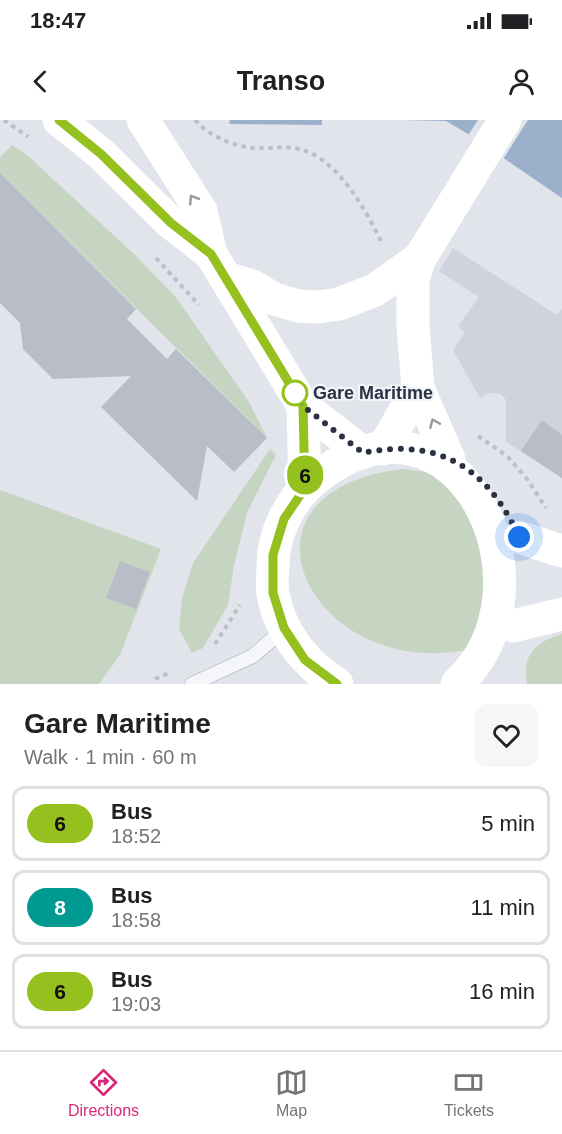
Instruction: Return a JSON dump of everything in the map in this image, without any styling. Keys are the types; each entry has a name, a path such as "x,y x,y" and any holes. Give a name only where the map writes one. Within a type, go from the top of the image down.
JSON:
{"main road":[{"path":"59,120 101,154 218,266 274,299 298,306 318,307 339,304 375,290 427,247"},
{"path":"143,120 201,211 218,266 303,406 373,451"},
{"path":"449,459 418,387 413,326 413,279 427,247 505,120"},
{"path":"373,451 418,387"},
{"path":"303,406 305,488"},
{"path":"337,684 305,660 284,628 273,593 273,555 284,519 305,488 332,466 373,451 405,448 449,459 472,472 492,490 508,512 519,537 524,567 522,597 513,626 498,651 474,680"},
{"path":"519,537 562,551"},
{"path":"513,626 562,614"}],"lane":[{"path":"192,684 253,656 284,628"}],"path":[{"path":"4,120 28,137"},
{"path":"195,120 205,130 229,143 252,148 295,148 316,156 339,174 366,212 382,244"},
{"path":"154,255 200,306"},
{"path":"471,431 507,456 527,479 549,511"},
{"path":"208,649 217,643 241,604 242,595"},
{"path":"155,679 172,671"}],"shaded area":[{"path":"453,248 557,315 562,309 562,478 506,442 506,400 501,394 493,393 480,398 453,350 465,332 458,326 479,297 439,271"}],"green space":[{"path":"12,145 27,155 134,254 175,296 249,402 267,438 0,173 0,157"},
{"path":"270,449 276,455 247,513 234,565 228,605 203,648 192,653 179,629 182,598 193,563"},
{"path":"403,469 427,472 471,495 499,535 471,649 415,652 367,639 330,613 307,580 300,545 312,511 345,484"},
{"path":"0,490 161,549 120,655 99,684 0,684"},
{"path":"562,634 562,684 527,684 526,665 532,651 545,641"}],"water":[{"path":"230,120 322,120 322,125 229,124"},
{"path":"401,120 562,120 562,198 446,121"}],"pier":[{"path":"478,120 528,120 502,161 467,137"}],"building":[{"path":"0,173 136,309 127,319 167,359 176,349 267,438 234,472 207,446 197,501 101,407 131,376 53,379 23,349 20,323 0,303"},
{"path":"542,420 562,435 562,478 521,451"},
{"path":"120,561 150,572 136,609 106,598"}],"bus line":[{"name":"6","path":"59,120 101,154 171,223 211,254 303,406 305,488 284,519 273,555 273,593 284,628 305,660 337,684"}],"place":[{"name":"Gare Maritime","path":"295,393"}],"route":[{"path":"295,393 303,406 363,453 405,448 428,452 449,459 472,472 492,490 508,512 519,537"}]}
